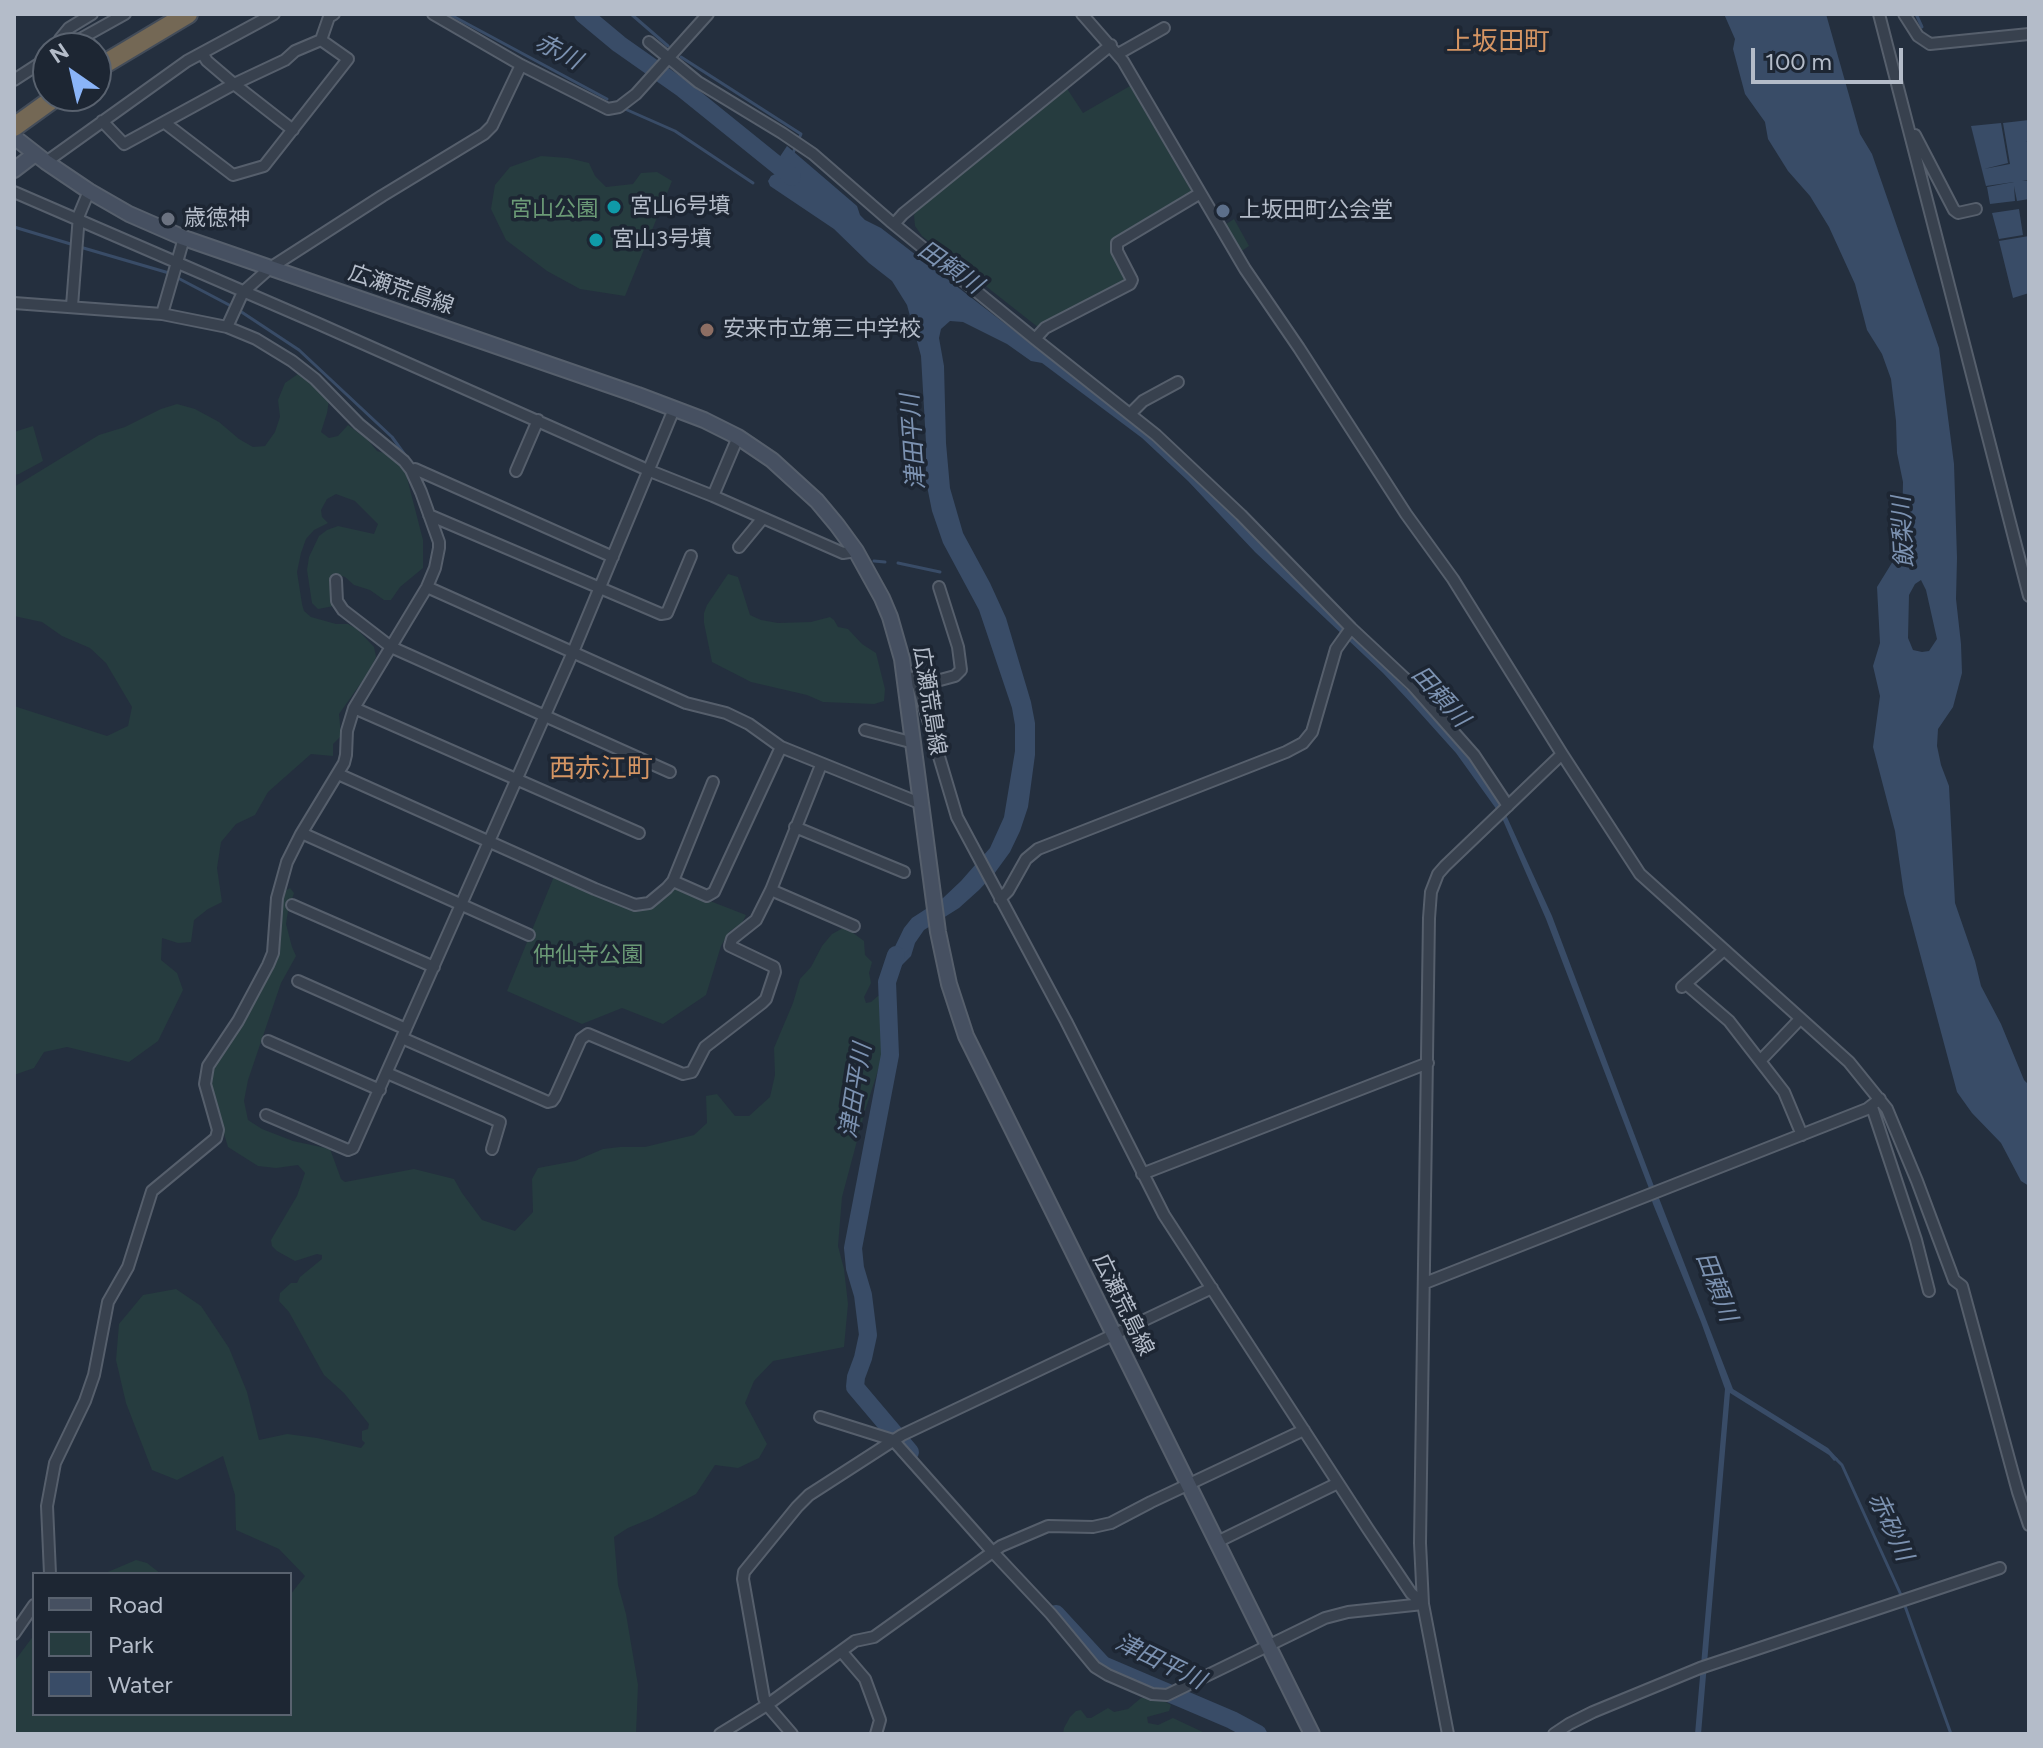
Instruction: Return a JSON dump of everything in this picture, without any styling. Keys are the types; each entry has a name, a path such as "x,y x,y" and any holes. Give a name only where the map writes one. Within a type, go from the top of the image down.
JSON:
{"highway":[{"path":"112,56 177,14"},
{"path":"112,57 188,14"},
{"path":"14,121 32,111"},
{"path":"14,127 32,111"}],"main road":[{"name":"広瀬荒島線","path":"14,137 89,191 129,214 184,238 704,420 738,437 772,460 807,491 837,525 856,551 882,598 912,682 914,743 938,932 949,984 966,1036 1312,1734"},
{"path":"14,170 41,158"}],"street":[{"path":"66,32 92,14"},
{"path":"93,32 125,14"},
{"path":"41,158 102,121 187,61 274,14"},
{"path":"102,121 124,144 285,60 295,51 321,40 329,17 334,14"},
{"path":"433,14 521,65 608,109 619,107 640,91 708,14"},
{"path":"1082,14 1115,50 1245,269 1381,477 1459,588 1640,874 1849,1062 1897,1130 1954,1280 1962,1286 2029,1525"},
{"path":"1879,14 2029,596"},
{"path":"1904,14 1918,36 1930,44 2029,34"},
{"path":"894,224 1115,50 1164,28"},
{"path":"165,123 233,175 264,166 348,59 321,40"},
{"path":"649,42 698,82 813,154 894,224 1156,435 1241,515 1347,632 1412,685 1474,755 1507,807"},
{"path":"202,53 234,84 293,130"},
{"path":"227,327 243,292 270,268 484,134 492,126 521,65"},
{"path":"14,80 32,68"},
{"path":"1909,127 1954,210 1958,213 1976,209"},
{"path":"72,306 79,215 89,191"},
{"path":"14,192 650,471 843,553 856,551"},
{"path":"1035,339 1045,328 1130,284 1132,280 1117,251 1117,243 1199,194"},
{"path":"162,314 184,238"},
{"path":"14,303 162,314 227,327 256,339 315,379 359,424 395,452 411,470 439,542 435,568 427,587 354,708 347,731 346,755 338,774 287,862 277,898 273,953 268,965 238,1021 208,1066 205,1084 218,1130 216,1138 152,1191 128,1267 108,1302 94,1375 55,1463 47,1506 50,1572"},
{"path":"1130,414 1143,401 1178,382"},
{"path":"266,1115 350,1150 353,1148 601,589 674,409"},
{"path":"516,471 538,420"},
{"path":"713,496 738,437"},
{"path":"411,470 415,469 613,557"},
{"path":"429,515 661,614 667,613 691,556"},
{"path":"739,547 763,518"},
{"path":"336,580 337,601 342,608 391,647 670,772"},
{"path":"427,587 686,703 726,713 749,724 781,747 821,765 922,804"},
{"path":"939,587 958,647 961,670 955,676 912,682 954,809 1164,1215 1411,1593 1423,1604"},
{"path":"1000,899 1026,859 1038,849 1303,743 1312,732 1336,649 1347,632"},
{"path":"354,708 639,833"},
{"path":"865,730 914,743"},
{"path":"673,881 707,896 714,892 781,747"},
{"path":"1448,1734 1423,1604 1420,1543 1431,892 1445,866 1562,754"},
{"path":"298,981 548,1102 555,1097 581,1039 588,1034 683,1074 690,1073 705,1047 766,999 774,967 730,946 732,939 756,920 821,765"},
{"path":"338,774 635,905 649,903 673,881 713,782"},
{"path":"795,827 904,872"},
{"path":"306,835 529,935"},
{"path":"771,890 854,926"},
{"path":"292,905 434,967"},
{"path":"1724,950 1683,986 1725,1016 1784,1092 1802,1135"},
{"path":"1760,1061 1800,1019"},
{"path":"268,1041 380,1090"},
{"path":"1142,1174 1428,1063"},
{"path":"387,1073 500,1122 492,1149"},
{"path":"1425,1283 1876,1103"},
{"path":"1876,1103 1929,1291"},
{"path":"792,1734 767,1705 743,1579 744,1572 809,1495 897,1438 1212,1288"},
{"path":"820,1417 897,1438 1100,1671 1152,1694 1171,1694 1325,1618 1423,1604"},
{"path":"720,1734 767,1705 855,1641 874,1637 996,1549 1048,1526 1093,1527 1111,1523 1304,1430"},
{"path":"1217,1542 1338,1483"},
{"path":"1554,1734 1581,1717 1704,1667 2000,1568"},
{"path":"14,1634 32,1608"},
{"path":"841,1651 865,1679 880,1720 876,1734"}],"green space":[{"path":"1130,86 1193,194 1113,242 1113,250 1128,277 1126,283 1039,328 922,236 915,226 914,215 919,207 1066,87 1083,113"},
{"name":"宮山公園","path":"541,156 589,163 595,176 606,187 633,184 641,173 657,172 672,181 625,296 580,289 547,271 506,240 491,209 495,185 510,167"},
{"path":"1234,219 1249,246 1240,252 1223,226"},
{"path":"298,374 314,383 329,400 321,432 329,438 338,436 348,425 377,451 394,456 406,474 423,540 423,568 400,587 391,600 384,600 370,590 354,585 345,577 332,576 330,588 334,606 318,609 312,603 307,570 309,557 319,536 338,526 374,534 378,524 355,501 336,494 327,499 321,510 322,517 328,523 314,530 306,539 297,572 304,611 311,617 348,624 357,629 374,647 376,657 339,714 341,736 333,744 333,756 311,754 268,792 255,815 236,824 221,842 217,868 222,902 194,920 191,942 178,943 162,938 161,960 177,973 183,990 158,1041 129,1062 67,1047 44,1052 34,1068 14,1075 14,706 107,736 128,726 132,707 106,663 90,648 62,636 42,622 14,616 14,487 99,435 177,404 195,409 219,422 253,447 265,446 275,432 280,417 278,400 285,383"},
{"path":"33,426 43,461 14,475 14,432"},
{"path":"728,574 738,577 750,615 778,623 811,622 830,617 838,627 848,629 876,653 885,689 884,701 874,704 823,702 807,695 751,682 712,662 704,613"},
{"name":"仲仙寺公園","path":"555,874 634,908 674,887 746,915 742,923 729,932 721,946 706,995 663,1024 622,1008 582,1024 507,991"},
{"path":"290,888 294,893 286,924 296,956 281,983 248,1080 244,1101 248,1120 293,1141 330,1149 341,1179 345,1182 414,1169 454,1179 482,1220 515,1231 533,1212 532,1179 538,1168 575,1161 603,1149 645,1147 694,1135 707,1123 706,1096 717,1094 735,1116 749,1116 770,1097 775,1075 774,1048 800,979 832,934 845,927 864,941 865,955 872,962 869,973 871,983 864,997 866,1003 882,996 884,1014 881,1061 842,1197 838,1246 848,1304 844,1347 773,1361 754,1381 745,1403 767,1444 759,1458 738,1468 715,1465 696,1494 614,1537 618,1585 638,1685 636,1734 14,1734 14,1662 32,1638 32,1716 292,1716 292,1592 305,1576 279,1549 236,1530 235,1495 223,1456 177,1480 152,1470 126,1403 116,1360 119,1324 143,1295 176,1289 201,1306 229,1348 247,1392 259,1440 287,1434 361,1448 365,1443 362,1431 368,1429 369,1424 344,1393 324,1375 289,1312 279,1301 280,1293 291,1283 297,1283 322,1259 322,1255 317,1254 295,1261 272,1246 271,1240 297,1196 305,1173 298,1165 276,1168 258,1166 228,1147 209,1084 212,1070 271,969 285,891"},
{"path":"136,1560 147,1563 158,1572 108,1572"},
{"path":"1155,1696 1171,1705 1169,1711 1147,1717 1148,1723 1158,1725 1173,1718 1207,1734 1063,1734 1076,1711 1081,1710 1087,1718 1091,1718 1108,1708 1114,1712 1128,1709 1141,1698"}],"water":[{"name":"飯梨川","path":"1724,14 1826,14 1860,134 1872,154 1939,348 1954,464 1956,599 1962,673 1953,707 1938,729 1937,746 1949,786 1955,903 1981,986 2029,1085 2029,1186 2021,1181 2001,1143 1957,1092 1904,894 1895,831 1873,747 1880,696 1873,666 1880,643 1877,587 1898,553 1902,532 1903,482 1897,453 1891,379 1882,354 1867,330 1855,284 1829,227 1810,196 1788,171 1768,139 1765,122 1745,94 1733,49 1735,39","holes":["1921,580 1937,639 1929,651 1922,652 1913,650 1908,638 1909,595"]},
{"path":"2029,120 2029,141 2026,142 2029,142 2029,180 2022,181 2029,181 2029,199 2017,201 2014,186 2015,201 1990,204 1987,187 2014,182 1986,186 1971,126 2001,123 2008,163 1984,169 2010,164 2003,123"},
{"path":"787,146 857,206 865,220 881,228 1152,437 1433,716 1466,754 1502,804 1497,810 1456,753 1383,673 1255,552 1142,438 1042,363 1031,361 1007,344 963,322 950,321 941,329 939,338 944,366 950,488 963,533 1006,618 1031,702 1035,723 1035,755 1028,807 1010,852 979,890 959,908 924,930 911,956 889,978 887,963 904,928 912,918 943,898 990,848 1004,817 1015,751 1015,725 979,610 943,543 932,511 926,481 921,356 907,305 892,281 834,229 770,186 768,181 775,174 771,170"},
{"path":"2019,209 2023,235 1999,239 1992,213"},
{"path":"2029,236 2029,293 2013,298 1999,241"},
{"path":"1506,815 1552,916 1655,1189 1650,1191 1546,919 1502,818"},
{"path":"1657,1193 1733,1389 1828,1448 1838,1459 1834,1461 1730,1393 1701,1734 1695,1734 1725,1389 1653,1204 1650,1195"}],"waterway":[{"name":"赤川","path":"449,14 607,99"},
{"name":"田頼川","path":"583,14 792,177"},
{"path":"631,14 668,46"},
{"path":"1916,14 1922,27"},
{"path":"681,57 801,134 793,153"},
{"name":"赤川","path":"625,109 675,131 753,183"},
{"path":"14,227 74,245"},
{"path":"80,247 169,273"},
{"path":"176,277 233,307"},
{"path":"237,309 299,350 392,437 405,455"},
{"path":"874,561 885,562"},
{"path":"898,563 940,572"},
{"name":"津田平川","path":"896,955 887,982 890,1055 853,1248 868,1335 855,1387 910,1452"},
{"name":"赤砂川","path":"1835,1458 1842,1465 1901,1595 1951,1734"},
{"name":"津田平川","path":"1056,1614 1103,1665 1258,1734"}],"place":[{"name":"宮山6号墳","path":"614,207"},
{"name":"上坂田町公会堂","path":"1223,211"},
{"name":"歳徳神","path":"168,219"},
{"name":"宮山3号墳","path":"596,240"},
{"name":"安来市立第三中学校","path":"707,330"}],"district":[{"name":"上坂田町","path":"1498,42"},
{"name":"西赤江町","path":"601,769"}]}
